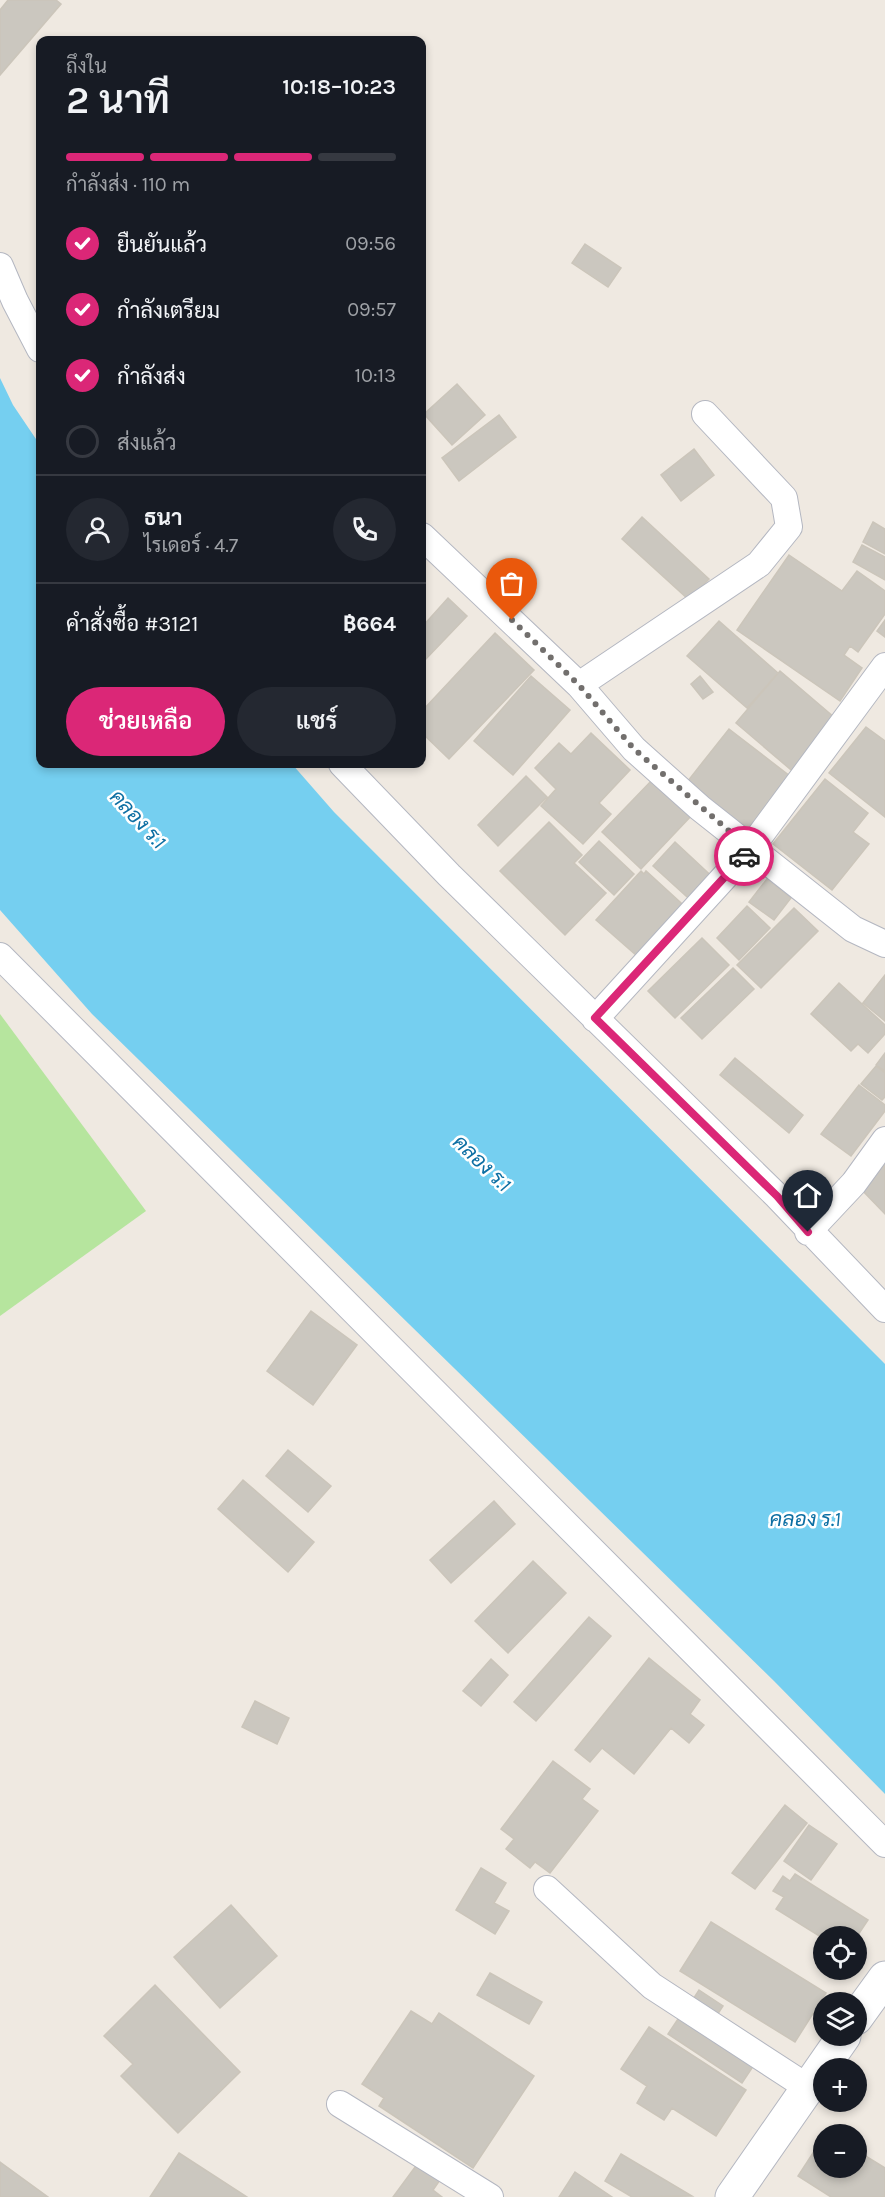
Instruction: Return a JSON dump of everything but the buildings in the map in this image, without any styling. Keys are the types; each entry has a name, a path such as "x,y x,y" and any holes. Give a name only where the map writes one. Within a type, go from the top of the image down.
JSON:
{"street":[{"path":"0,266 36,341"},
{"path":"579,685 759,564 789,527 784,498 705,414"},
{"path":"426,540 579,685 634,749 750,849 853,929 885,945"},
{"path":"595,1018 750,849 885,666"},
{"path":"346,768 449,875 777,1196 808,1232 885,1309"},
{"path":"0,956 885,1844"},
{"path":"808,1232 854,1183 885,1140"},
{"path":"547,1889 652,1986 807,2087"},
{"path":"867,2002 885,1977"},
{"path":"732,2197 837,2046"},
{"path":"340,2104 490,2197"}],"green space":[{"path":"0,1014 146,1211 0,1316"}],"water":[{"name":"คลอง ร.1","path":"0,378 13,405 36,439 36,768 296,768 334,812 885,1364 885,1794 774,1681 92,1014 0,910"}],"way so far":[{"path":"512,620 579,685 634,749 750,849 744,856"}],"route":[{"path":"744,856 595,1018 777,1196 808,1232"}]}
